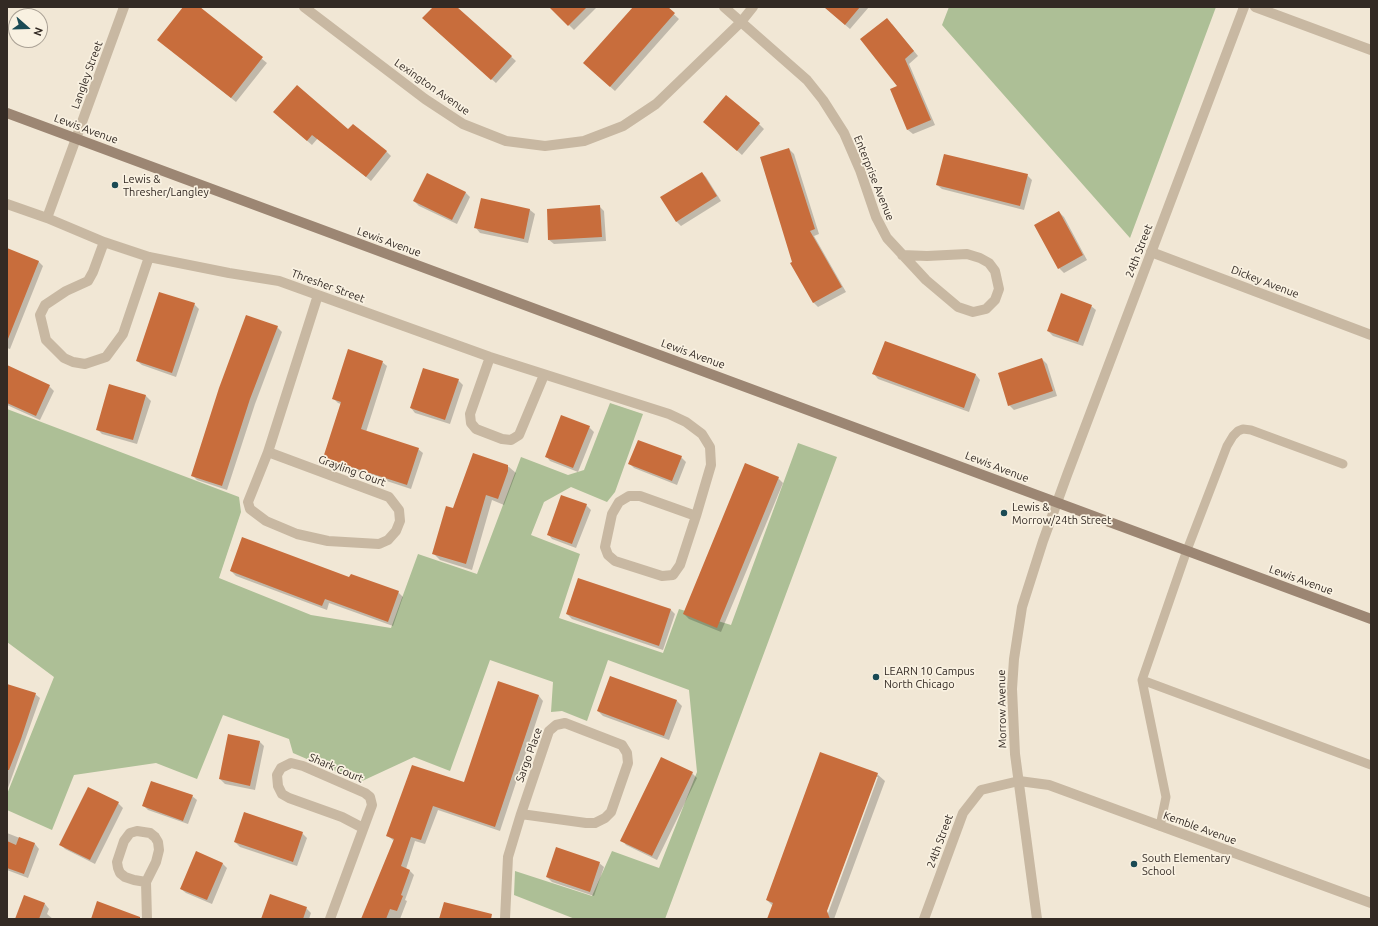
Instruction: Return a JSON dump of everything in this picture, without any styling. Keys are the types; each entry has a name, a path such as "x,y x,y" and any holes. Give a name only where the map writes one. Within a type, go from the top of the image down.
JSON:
{"main road":[{"name":"Lewis Avenue","path":"7,113 1371,619"}],"street":[{"name":"Langley Street","path":"47,218 124,7"},
{"name":"Lexington Avenue","path":"304,7 425,99 463,124 506,141 545,146 584,141 624,126 656,104 741,22 753,7"},
{"name":"Enterprise Avenue","path":"724,7 807,80 823,100 844,133 860,170 876,217 887,238 902,255 926,280 958,307 973,312 986,309 995,300 999,289 995,271 989,263 980,258 966,254 928,256 902,255"},
{"name":"24th Street","path":"1057,503 1244,7"},
{"path":"1255,7 1371,50"},
{"name":"Thresher Street","path":"7,204 47,218 104,242 149,257 229,273 279,281 490,357 669,414 686,422 702,434 710,447 710,466 696,516"},
{"path":"104,242 93,272 88,281 66,291 45,305 40,316 46,340 64,358 73,362 85,364 106,357 123,334 149,257"},
{"name":"Dickey Avenue","path":"1152,252 1371,335"},
{"name":"Grayling Court","path":"268,452 389,497 399,510 400,521 396,531 388,540 379,544 328,541 297,534 266,521 250,509 248,502 268,452 318,295"},
{"path":"490,357 470,414 471,423 476,429 502,439 511,440 519,435 544,375"},
{"path":"629,496 640,496 696,516 680,565 673,574 662,576 615,561 608,555 605,547 612,514 619,502 629,496"},
{"name":"Morrow Avenue","path":"1037,919 1015,754 1012,689 1017,634 1022,607 1057,503"},
{"name":"Sargo Place","path":"505,919 508,857 521,814 549,731 556,725 565,723 622,746 627,752 628,763 611,812 605,818 595,823 586,824 521,814"},
{"name":"Shark Court","path":"330,919 372,805 370,797 303,766 291,763 281,768 278,776 278,786 282,794 289,798 342,816 363,828"},
{"name":"24th Street","path":"924,919 963,813 981,790 1019,781"},
{"name":"Kemble Avenue","path":"1019,781 1049,785 1371,903"},
{"path":"146,882 125,877 120,873 118,868 117,862 124,841 130,833 137,831 150,833 158,842 159,850 156,862 146,882 147,919"}],"lane":[{"path":"1160,826 1166,797 1142,680 1187,550 1227,446 1238,431 1243,429 1251,430 1343,464"},
{"path":"1142,680 1371,765"}],"green space":[{"path":"949,7 1216,7 1130,238 942,25"},
{"path":"610,403 643,414 615,492 607,502 571,487 544,502 531,535 580,554 559,618 663,653 679,609 731,625 798,443 837,457 665,919 575,919 514,895 515,871 592,896 612,851 659,868 697,772 689,690 608,660 587,721 562,711 551,712 553,682 490,660 450,771 414,757 360,782 293,753 289,739 223,715 197,779 156,763 74,775 52,830 7,810 7,794 54,677 7,642 7,409 239,497 241,512 219,578 311,615 391,628 418,554 477,574 521,457 568,475 584,470"}],"building":[{"path":"183,7 200,7 263,57 231,98 157,40"},
{"path":"433,7 457,7 512,56 491,80 422,18"},
{"path":"549,7 587,7 568,26"},
{"path":"633,7 668,7 675,13 610,87 583,63"},
{"path":"824,7 860,7 845,25"},
{"path":"887,18 914,51 905,59 931,120 907,130 890,89 897,86 860,39"},
{"path":"297,85 348,129 353,124 387,151 366,177 312,135 307,141 273,112"},
{"path":"726,95 760,123 737,151 703,122"},
{"path":"789,148 815,229 810,231 842,287 813,303 790,263 792,262 760,157"},
{"path":"944,154 1028,174 1020,206 936,185"},
{"path":"702,172 717,196 676,222 660,197"},
{"path":"427,173 466,192 452,220 413,201"},
{"path":"481,198 530,209 524,239 474,228"},
{"path":"600,205 602,237 548,240 547,209"},
{"path":"1059,211 1083,255 1058,269 1034,225"},
{"path":"7,248 39,261 8,339 7,338"},
{"path":"159,292 195,303 172,373 136,361"},
{"path":"1061,293 1092,305 1078,342 1047,331"},
{"path":"246,315 278,326 250,399 222,486 191,476 219,388"},
{"path":"885,341 976,374 964,408 872,374"},
{"path":"348,349 383,361 361,429 419,448 407,485 323,458 341,402 332,399"},
{"path":"1042,358 1053,391 1008,406 998,373"},
{"path":"7,365 50,385 36,416 7,403"},
{"path":"423,368 459,379 445,420 410,408"},
{"path":"109,384 146,395 133,440 96,430"},
{"path":"561,415 590,426 573,468 545,457"},
{"path":"638,440 682,456 672,481 628,464"},
{"path":"473,453 508,465 508,471 498,499 486,495 466,564 432,554 446,506 453,508"},
{"path":"745,463 779,477 717,628 683,614"},
{"path":"561,495 587,504 572,544 547,535"},
{"path":"242,537 349,577 351,574 399,591 388,622 325,599 322,606 230,571"},
{"path":"578,578 671,609 659,646 566,614"},
{"path":"610,676 677,700 664,736 597,711"},
{"path":"498,681 539,695 495,827 433,806 421,840 411,837 401,866 410,870 397,911 390,909 386,919 361,919 394,839 386,836 412,765 464,782"},
{"path":"7,684 36,693 9,770 7,770"},
{"path":"228,734 260,741 250,786 219,779"},
{"path":"820,752 878,773 827,911 830,919 767,919 773,903 766,900"},
{"path":"661,757 693,772 652,856 620,841"},
{"path":"151,781 193,795 183,821 142,806"},
{"path":"88,787 119,802 90,860 59,845"},
{"path":"244,812 303,832 293,862 234,842"},
{"path":"19,837 35,843 24,874 7,868 7,841 16,845"},
{"path":"556,847 600,862 590,892 546,877"},
{"path":"196,851 223,863 207,900 180,889"},
{"path":"270,894 307,907 303,919 261,919"},
{"path":"24,895 45,903 39,919 15,919"},
{"path":"97,901 140,917 140,919 91,919"},
{"path":"444,902 492,914 491,919 439,919"}],"place":[{"name":"Lewis & Thresher/Langley","path":"115,185"},
{"name":"Lewis & Morrow/24th Street","path":"1004,513"},
{"name":"LEARN 10 Campus North Chicago","path":"876,677"},
{"name":"South Elementary School","path":"1134,864"}]}
